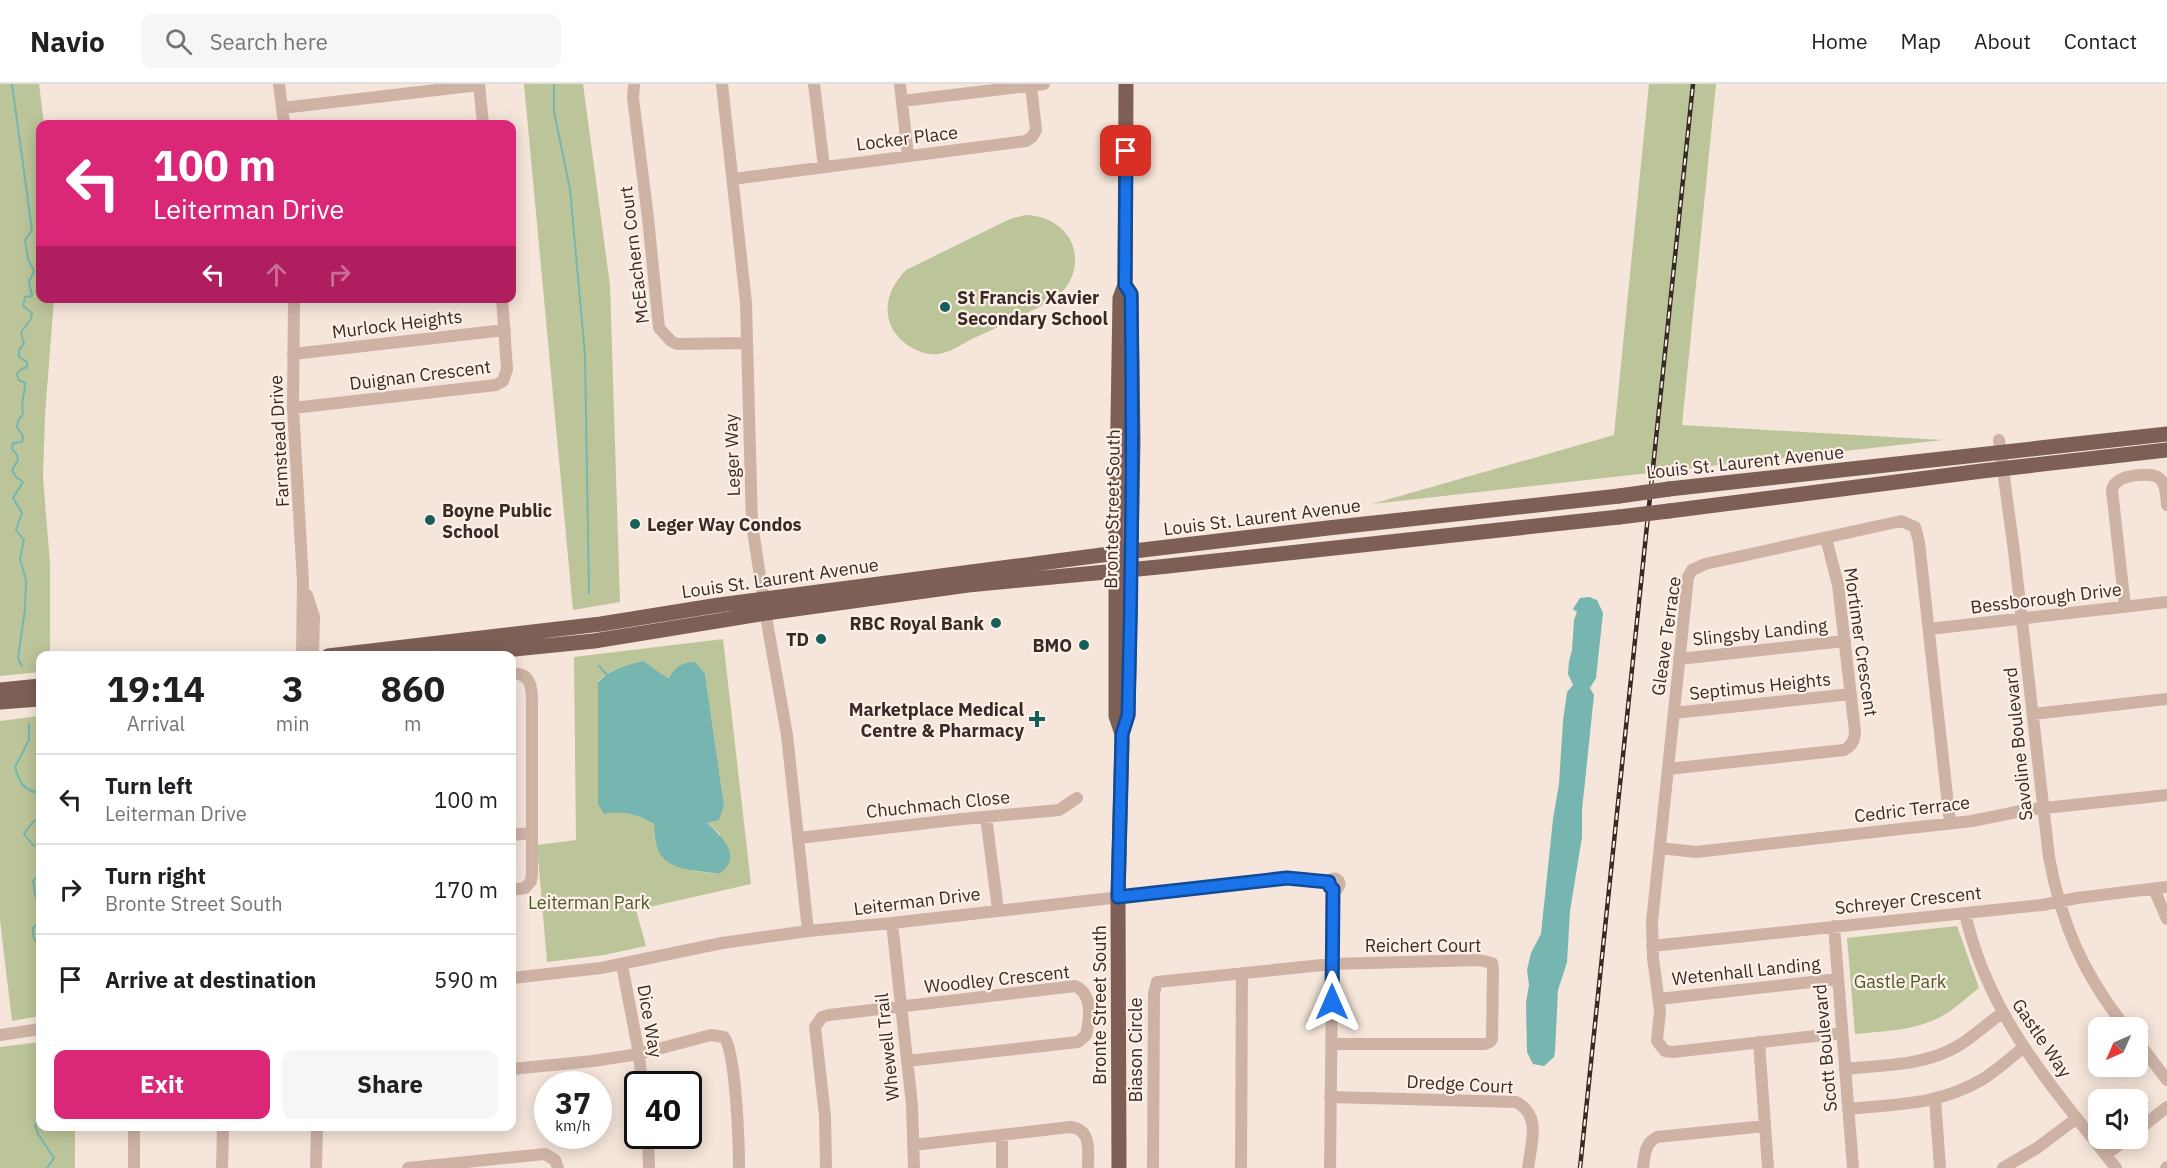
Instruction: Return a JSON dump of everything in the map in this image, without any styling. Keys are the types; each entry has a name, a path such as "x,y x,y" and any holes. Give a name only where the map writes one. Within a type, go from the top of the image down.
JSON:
{"main road":[{"name":"Bronte Street South","path":"1119,1168 1118,897 1122,734 1128,715 1124,553 1133,441 1131,294 1125,285 1126,84"},
{"name":"Louis St. Laurent Avenue","path":"494,651 594,641 764,606 1124,553 1669,489 2167,434"},
{"name":"Louis St. Laurent Avenue","path":"371,651 764,606 1669,511 2000,454 2167,450"},
{"path":"0,690 36,686"},
{"path":"0,702 36,699"}],"street":[{"path":"279,84 284,120"},
{"name":"McEachern Court","path":"634,84 633,98 659,328 677,344 747,343"},
{"name":"Leger Way","path":"722,84 746,303 752,524 787,735 808,931"},
{"path":"814,84 824,167"},
{"path":"900,84 908,156"},
{"path":"902,101 1044,84"},
{"path":"282,108 479,85 483,120"},
{"name":"Locker Place","path":"733,179 1026,141 1036,130 1031,86"},
{"name":"Farmstead Drive","path":"294,303 293,408 303,582 302,651"},
{"name":"Duignan Crescent","path":"293,408 496,385 503,381 506,375 502,303"},
{"name":"Murlock Heights","path":"293,354 505,330"},
{"name":"Savoline Boulevard","path":"2000,454 2022,619 2049,857 2058,902 2088,974 2117,1017"},
{"path":"2125,607 2112,490 2114,484 2124,478 2153,476 2159,478 2163,483 2167,505"},
{"name":"Gleave Terrace","path":"1842,1034 1673,1052 1665,1051 1657,1041 1660,1011 1652,946 1652,922 1688,576 1692,570 1705,564 1901,521 1915,527 1918,535 1950,823"},
{"name":"Mortimer Crescent","path":"1668,769 1844,750 1851,745 1855,738 1845,641 1838,585 1826,538"},
{"name":"Farmstead Drive","path":"303,582 314,617 313,651"},
{"name":"Bessborough Drive","path":"1929,629 2167,602"},
{"name":"Slingsby Landing","path":"1679,659 1845,641"},
{"path":"516,674 523,675 531,685 531,881 525,888 516,889"},
{"name":"Septimus Heights","path":"1674,713 1851,694"},
{"path":"2033,714 2167,699"},
{"name":"Cedric Terrace","path":"1660,848 1696,852 2167,795"},
{"name":"Chuchmach Close","path":"799,838 986,816 1059,810 1077,798"},
{"path":"986,816 998,910"},
{"path":"516,835 531,833"},
{"name":"Leiterman Drive","path":"516,977 622,964 722,943 808,931 1287,878 1331,885 1332,964"},
{"path":"2161,888 2167,919"},
{"name":"Schreyer Crescent","path":"1652,946 1965,913 2161,888"},
{"name":"Gastle Way","path":"1965,913 1982,970 2002,1013 2023,1048 2116,1168"},
{"name":"Whewell Trail","path":"892,923 912,1105 914,1168"},
{"name":"Scott Boulevard","path":"1834,926 1853,1168"},
{"name":"Reichert Court","path":"1332,964 1479,960 1492,963 1493,969 1492,1039 1490,1042 1485,1044 1332,1044"},
{"name":"Dice Way","path":"622,964 641,1071"},
{"path":"1330,1168 1332,964"},
{"name":"Biason Circle","path":"1153,1168 1154,987 1157,982 1332,964"},
{"path":"1241,1168 1242,973"},
{"name":"Wetenhall Landing","path":"1659,999 1838,980"},
{"name":"Woodley Crescent","path":"901,1007 1075,986 1082,990 1089,1003 1086,1035 1078,1042 907,1060"},
{"path":"826,1168 825,1116 815,1027 817,1021 829,1015 901,1007"},
{"path":"1845,1069 1910,1063 1940,1055 1958,1046 2002,1013"},
{"path":"0,1035 36,1030"},
{"path":"516,1069 593,1061 639,1054 711,1035 724,1037 728,1042 732,1067 739,1168"},
{"path":"1759,1042 1768,1168"},
{"path":"1849,1109 1926,1102 1958,1091 1984,1078 2023,1048"},
{"path":"2148,1055 2167,1080"},
{"name":"Dredge Court","path":"1330,1097 1516,1102 1526,1108 1533,1120 1528,1168"},
{"path":"1935,1099 1940,1168"},
{"path":"2148,1122 2167,1107"},
{"path":"2003,1168 2037,1148 2077,1118"},
{"path":"1643,1168 1646,1148 1649,1142 1657,1137 1765,1126"},
{"path":"913,1145 1070,1127 1078,1128 1087,1138 1088,1168"},
{"path":"134,1131 134,1168"},
{"path":"222,1168 223,1131"},
{"path":"316,1168 317,1131"},
{"path":"1002,1135 1002,1168"},
{"path":"648,1149 649,1168"},
{"path":"2106,1155 2113,1149"},
{"path":"408,1168 544,1154 555,1160 558,1168"}],"green space":[{"path":"0,84 39,84 44,120 36,120 36,303 54,303 45,415 43,477 50,563 50,651 36,651 36,672 0,676"},
{"path":"524,84 583,84 610,285 620,602 573,610"},
{"path":"1649,84 1716,84 1682,425 1943,440 1372,504 1614,435"},
{"path":"1025,215 1042,218 1056,224 1073,245 1075,259 1073,273 1067,286 1055,299 942,353 923,352 901,340 889,320 888,306 897,281 906,270 1010,219"},
{"name":"Leiterman Park","path":"723,639 751,884 636,910 646,946 604,955 547,962 537,845 576,840 574,657","holes":["643,661 665,677 676,678 705,674 724,805 706,822 720,834 719,874 694,871 656,839 654,824 598,804 598,681 619,668"]},
{"path":"36,716 36,1017 12,1021 0,920 0,721"},
{"name":"Gastle Park","path":"1957,926 1979,988 1952,1010 1932,1021 1899,1030 1855,1034 1847,938"},
{"path":"36,1042 36,1131 75,1131 75,1168 0,1168 0,1047"}],"water":[{"path":"1589,597 1597,600 1603,613 1596,678 1590,688 1594,695 1582,810 1582,837 1570,911 1567,962 1558,990 1555,1051 1554,1057 1544,1066 1533,1064 1527,1052 1526,1003 1529,985 1527,970 1531,953 1541,934 1559,784 1563,721 1567,692 1573,685 1568,674 1574,620 1577,612 1573,609 1580,598"},
{"path":"643,661 669,678 679,666 690,662 695,662 705,674 724,805 719,820 707,823 719,834 730,854 730,861 719,874 677,867 670,863 659,852 654,824 630,814 604,814 598,804 598,682 619,668"}],"waterway":[{"path":"12,84 32,230 25,240 28,259 34,271 29,282 32,296 25,297 23,306 32,313 31,319 21,332 24,344 19,350 19,357 27,362 27,367 17,374 19,380 25,383 23,414 17,427 23,436 22,442 13,443 12,449 18,460 12,470 23,482 13,498 22,513 16,530 24,540 20,559 26,580 25,609 18,658 22,666"},
{"path":"554,84 554,112 570,189 585,355 589,593"},
{"path":"599,666 607,675"},
{"path":"29,724 29,740 15,767 23,785 36,792"},
{"path":"36,820 24,834 36,846"},
{"path":"36,878 33,881 36,898"},
{"path":"36,925 33,928 36,941"},
{"path":"36,1124 36,1128"},
{"path":"37,1131 54,1158 47,1168"}],"railway":[{"path":"1580,1168 1693,84"}],"place":[{"name":"St Francis Xavier Secondary School","path":"945,307"},
{"name":"Boyne Public School","path":"430,520"},
{"name":"Leger Way Condos","path":"635,524"},
{"name":"RBC Royal Bank","path":"996,623"},
{"name":"TD","path":"821,639"},
{"name":"BMO","path":"1084,645"},
{"name":"Marketplace Medical Centre & Pharmacy","path":"1037,719"}],"route":[{"path":"1126,151 1125,285 1131,294 1133,392 1132,569 1128,715 1122,734 1118,897 1287,878 1329,882 1333,889 1335,907 1332,1002"}]}
